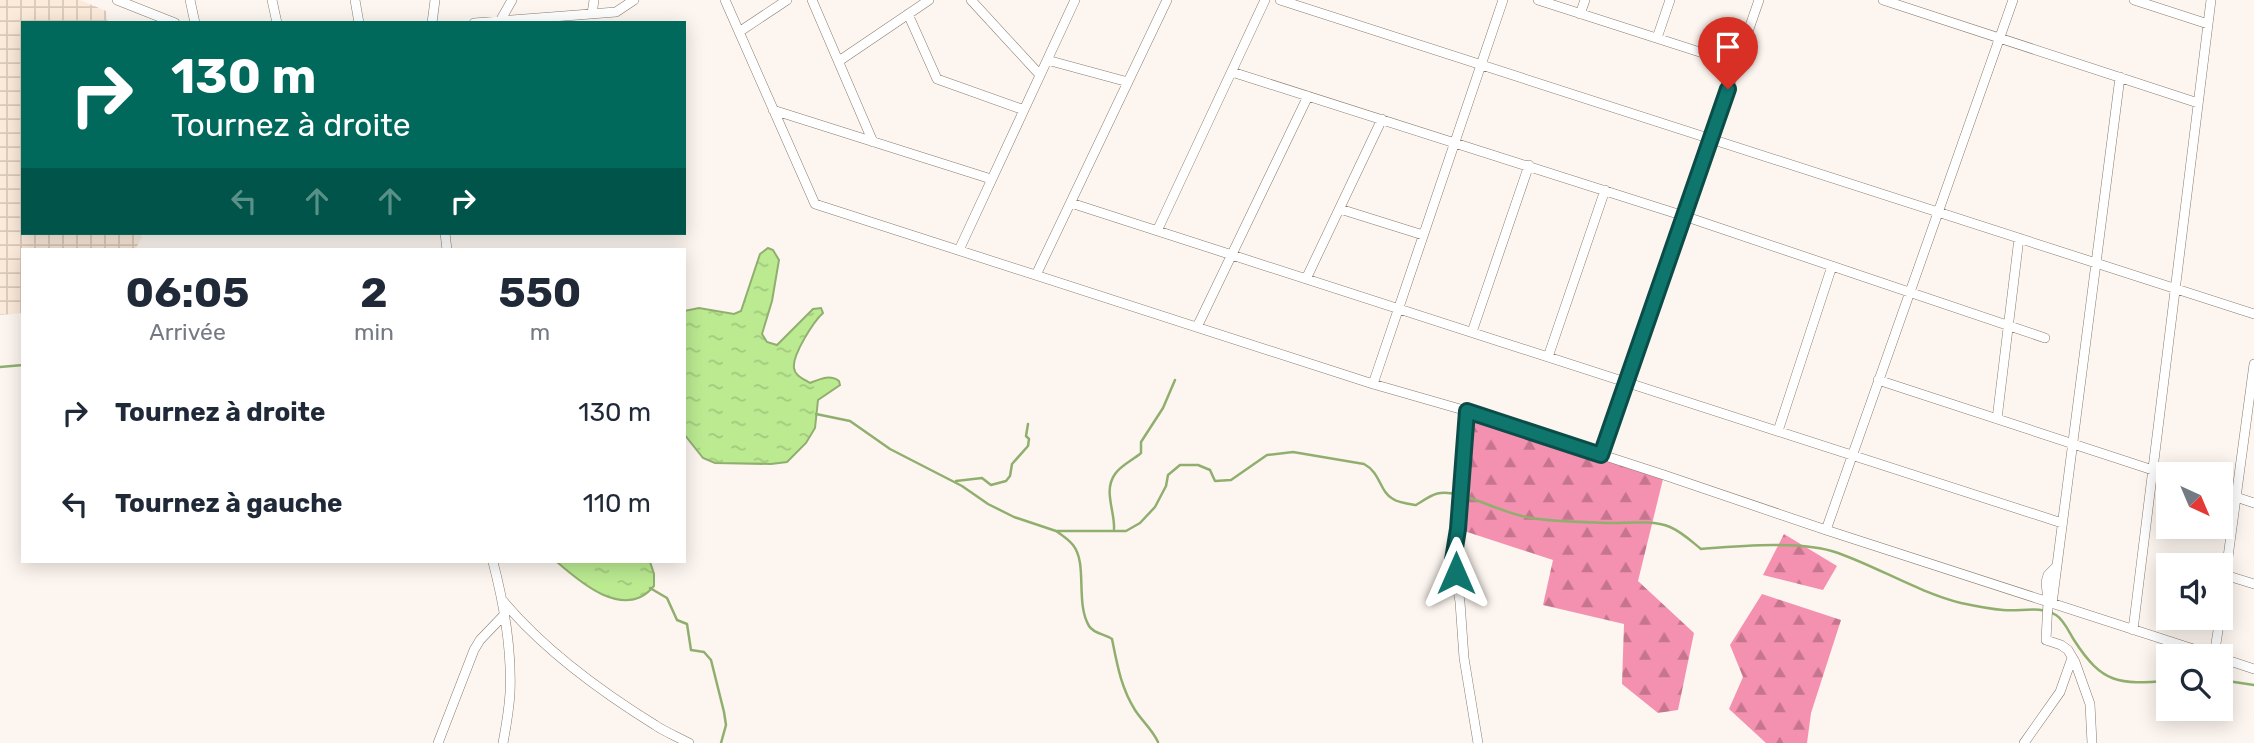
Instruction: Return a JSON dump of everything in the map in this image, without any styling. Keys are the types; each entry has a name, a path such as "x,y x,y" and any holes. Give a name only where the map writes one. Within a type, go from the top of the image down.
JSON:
{"street":[{"path":"117,0 170,21"},
{"path":"190,0 195,21"},
{"path":"272,0 277,21"},
{"path":"355,0 359,21"},
{"path":"432,21 435,0"},
{"path":"513,0 513,20"},
{"path":"501,21 513,0"},
{"path":"592,14 594,0"},
{"path":"506,21 616,12 635,0"},
{"path":"725,0 815,204 1373,384 1467,411 2177,644"},
{"path":"739,32 787,0"},
{"path":"812,0 873,142"},
{"path":"839,61 929,0"},
{"path":"971,0 1040,75"},
{"path":"958,250 1075,0"},
{"path":"1037,275 1167,0"},
{"path":"1157,231 1265,0"},
{"path":"1280,0 2254,314"},
{"path":"1373,384 1503,0"},
{"path":"1538,0 1737,64"},
{"path":"1580,13 1585,0"},
{"path":"1657,38 1670,0"},
{"path":"1601,455 1759,0"},
{"path":"1883,0 2198,103"},
{"path":"1826,530 2012,0"},
{"path":"2134,0 2208,24"},
{"path":"2133,630 2211,0"},
{"path":"908,14 937,79 1024,110"},
{"path":"1047,60 1128,82"},
{"path":"1232,72 1605,190 2045,338"},
{"path":"2092,743 2090,704 2073,658 2061,645 2046,640 2120,77"},
{"path":"1197,327 1308,96"},
{"path":"774,110 992,179"},
{"path":"1306,279 1382,119"},
{"path":"1472,332 1528,165"},
{"path":"1548,357 1605,190"},
{"path":"1071,203 2062,523"},
{"path":"1340,209 1423,235"},
{"path":"1997,419 2019,238"},
{"path":"1778,431 1832,266"},
{"path":"2228,553 2250,420 2254,364"},
{"path":"1878,380 2156,471"},
{"path":"1467,411 1453,560 1460,601 1464,658 1478,743"},
{"path":"2233,496 2254,503"},
{"path":"493,563 503,601 511,669 503,743"},
{"path":"2233,577 2254,584"},
{"path":"503,601 538,639 593,683 656,726 689,743"},
{"path":"438,743 474,650 503,616"},
{"path":"2024,743 2060,692 2073,658"},
{"path":"2233,662 2254,669"}],"shaded area":[{"path":"0,0 80,0 106,11 108,21 21,21 21,235 142,237 136,248 21,248 21,313 0,315"}],"green space":[{"path":"1467,411 1664,475 1638,581 1694,633 1678,710 1658,713 1622,684 1624,624 1543,605 1553,560 1458,529"},
{"path":"1784,534 1837,566 1823,590 1763,575"},
{"path":"1762,594 1841,620 1811,713 1807,743 1766,743 1729,709 1743,677 1730,645"}],"water":[{"path":"768,248 773,250 779,260 772,301 762,334 767,342 777,345 813,309 821,308 823,313 800,347 794,368 798,375 810,383 829,378 836,379 840,385 818,400 815,428 806,443 787,462 715,463 703,458 686,437 686,311 699,308 734,314 741,311 760,254"},
{"path":"558,563 650,563 654,586 642,596 630,600 617,599 578,580"}],"waterway":[{"path":"0,367 21,365"},
{"path":"1114,529 1110,494 1112,481 1120,468 1141,453 1141,442 1163,408 1175,380"},
{"path":"816,414 850,421 890,449 962,486 988,504 1014,517 1056,531 1126,531 1140,523 1155,507 1166,486 1168,475 1180,465 1198,465 1210,470 1215,481 1231,480 1267,455 1293,452 1364,464 1374,472 1388,496 1401,502 1416,505 1436,494 1458,495"},
{"path":"956,481 982,478 991,485 1006,481 1010,476 1012,464 1028,446 1028,424"},
{"path":"1464,496 1531,518 1571,522 1656,523 1678,531 1701,549 1770,545 1824,549 1961,603 1998,610 2050,612 2061,620 2084,655 2104,674 2124,681 2156,681"},
{"path":"1056,531 1071,543 1077,553 1083,606 1089,626 1112,639 1126,693 1158,742"},
{"path":"650,588 667,598 677,620 687,624 691,650 704,652 711,660 726,725 721,743"},
{"path":"2233,682 2254,685"}],"route":[{"path":"1456,573 1453,560 1467,411 1601,455 1728,89"}]}
